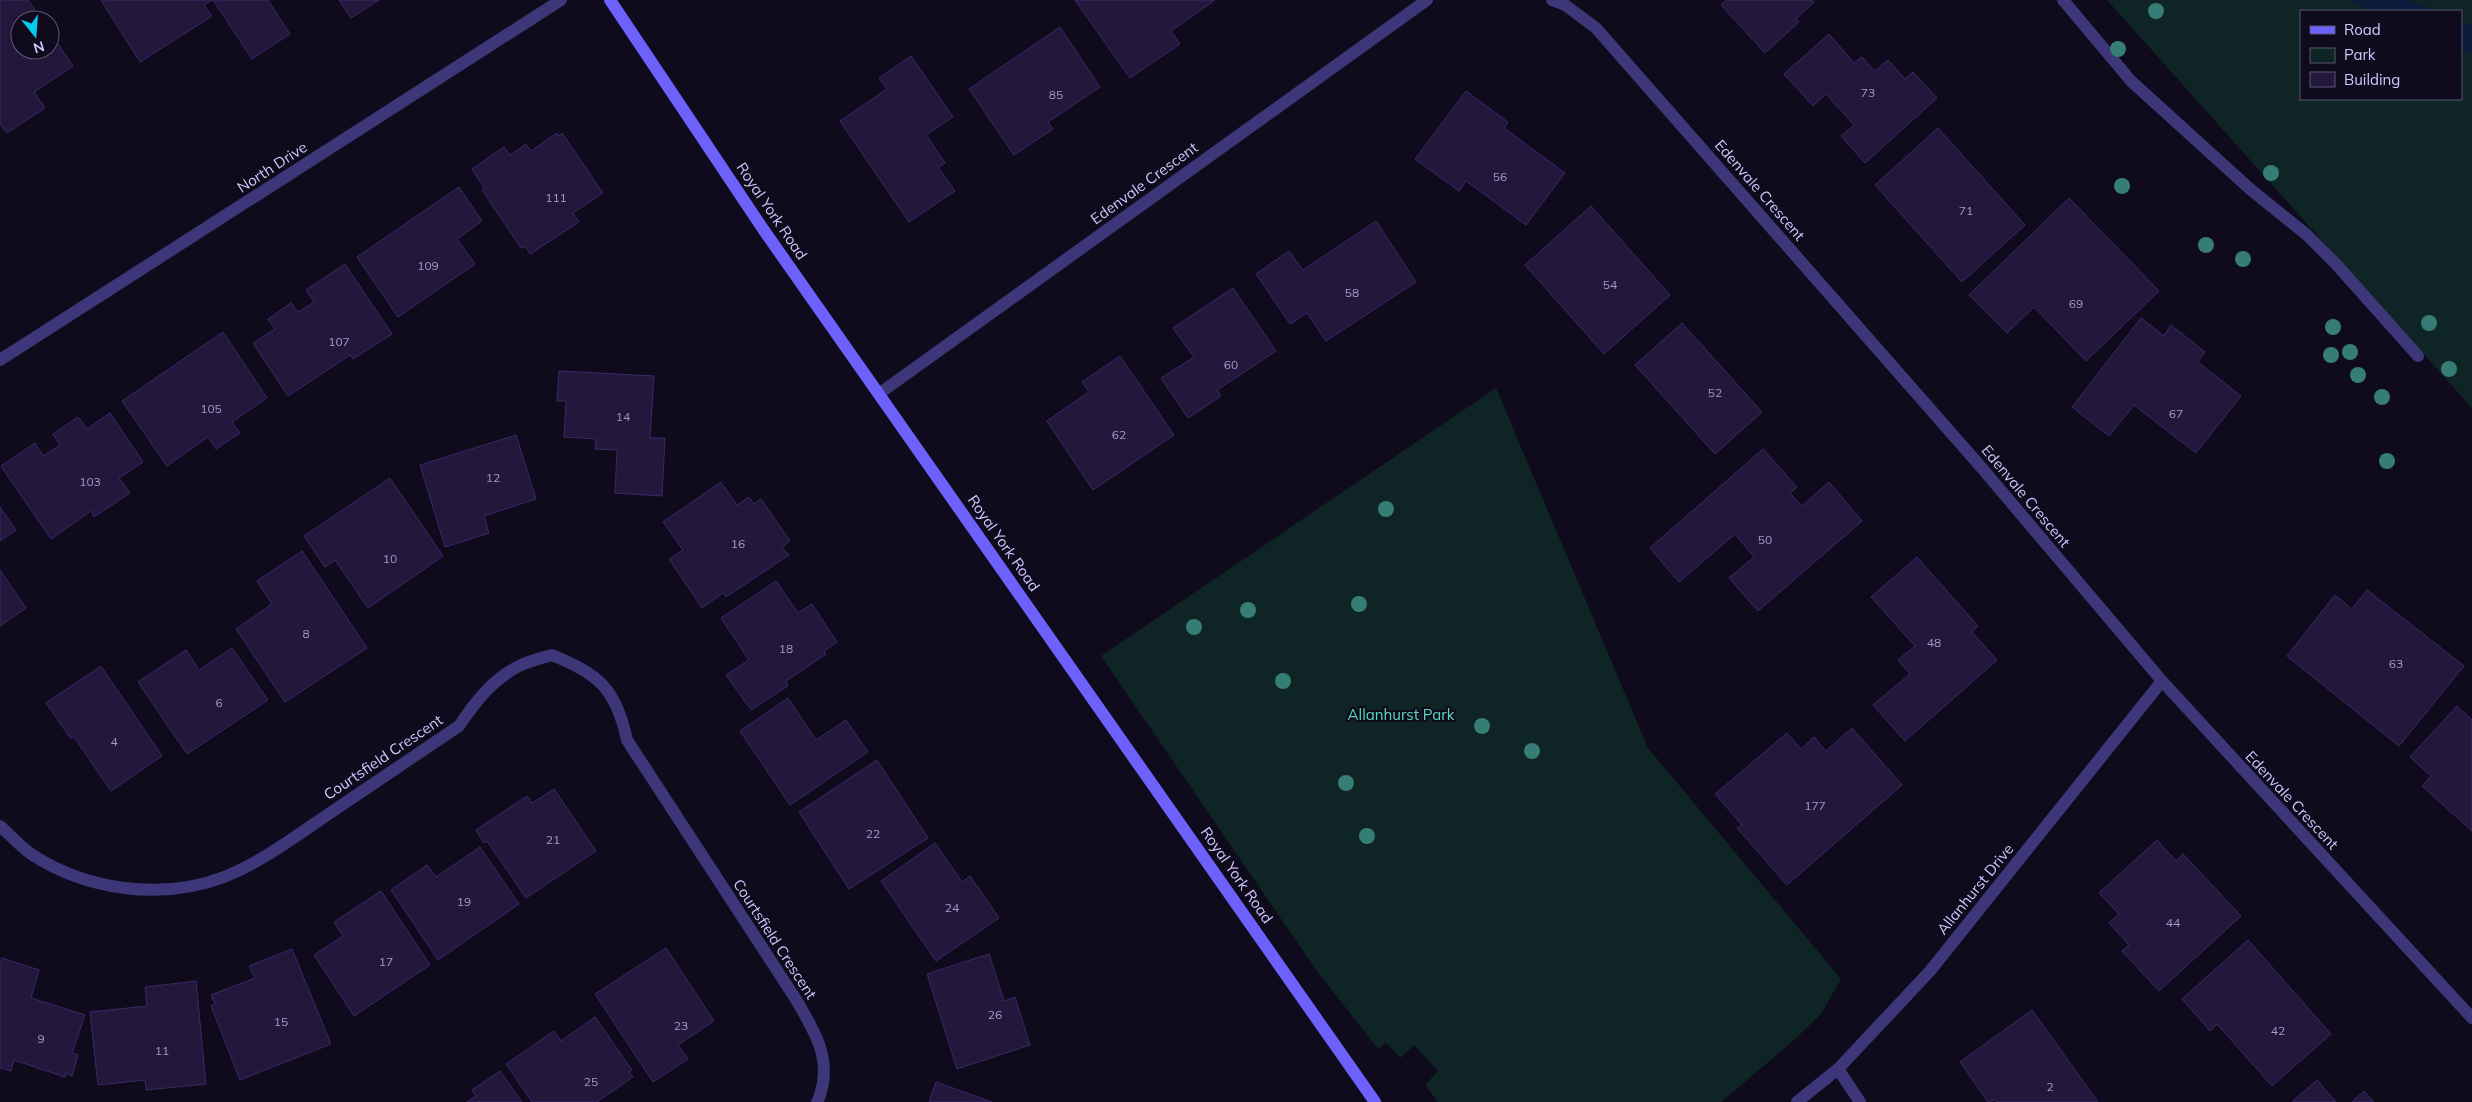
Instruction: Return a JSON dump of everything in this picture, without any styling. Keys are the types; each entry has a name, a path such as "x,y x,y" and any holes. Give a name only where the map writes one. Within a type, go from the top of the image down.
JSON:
{"main road":[{"name":"Royal York Road","path":"610,0 764,229 1376,1102"}],"street":[{"name":"North Drive","path":"0,360 561,0"},
{"name":"Edenvale Crescent","path":"880,394 1427,0"},
{"name":"Edenvale Crescent","path":"1552,0 1565,5 1596,28 1981,467 2162,681 2472,1018"},
{"path":"2063,0 2131,81 2250,189 2313,241 2418,356"},
{"name":"Courtsfield Crescent","path":"0,826 30,853 64,872 95,884 133,889 178,888 223,877 265,857 459,726 473,704 491,685 519,666 552,655 583,668 609,690 622,716 627,740 797,1001 816,1035 825,1067 820,1097 817,1102"},
{"name":"Allanhurst Drive","path":"1797,1102 1838,1069 1930,970 2162,681"},
{"path":"1838,1069 1860,1102"}],"green space":[{"path":"2107,0 2472,0 2472,408"},
{"name":"Allanhurst Park","path":"1496,388 1648,748 1841,979 1821,1014 1792,1042 1721,1102 1438,1102 1425,1085 1438,1071 1414,1045 1400,1058 1386,1043 1378,1049 1314,967 1101,656"}],"water":[{"path":"2349,0 2408,0 2434,10 2368,10"},
{"path":"2462,21 2472,25 2472,53 2462,50"}],"building":[{"path":"0,0 28,0 35,10 10,10 10,60 60,60 60,47 73,66 34,92 45,108 7,133 0,124"},
{"path":"101,0 212,0 204,5 212,16 140,62"},
{"path":"213,0 268,0 290,34 252,59"},
{"path":"339,0 379,0 351,18"},
{"path":"1075,0 1215,0 1171,31 1180,44 1130,78"},
{"path":"1726,0 1812,0 1814,2 1796,19 1799,22 1765,53 1721,5"},
{"path":"1060,27 1100,87 1048,122 1053,129 1014,155 969,89"},
{"path":"1829,34 1854,63 1862,57 1875,71 1888,60 1905,79 1913,72 1937,98 1865,163 1841,136 1854,125 1826,94 1813,106 1784,74"},
{"path":"911,56 953,117 926,135 945,163 938,167 955,191 909,222 840,121 887,89 879,78"},
{"path":"1466,91 1508,122 1504,128 1565,173 1526,225 1466,181 1459,191 1415,159"},
{"path":"1938,128 2025,225 1962,282 1875,185"},
{"path":"557,133 559,136 562,133 603,193 573,213 579,222 530,254 525,246 521,248 482,190 484,188 472,169 504,147 510,155 526,144 531,151"},
{"path":"459,187 482,221 457,239 475,264 398,317 357,257"},
{"path":"2069,198 2159,291 2086,361 2034,307 2007,333 1969,295"},
{"path":"1591,206 1670,295 1604,354 1525,265"},
{"path":"1376,221 1416,282 1326,341 1307,313 1290,324 1256,274 1289,251 1303,270"},
{"path":"345,264 392,334 353,359 350,355 288,396 253,343 275,329 268,319 291,303 298,312 314,302 306,290"},
{"path":"1233,288 1276,351 1217,390 1221,396 1188,418 1161,378 1194,357 1173,328"},
{"path":"2141,318 2164,336 2171,325 2205,352 2198,362 2241,396 2196,453 2134,405 2109,436 2072,407"},
{"path":"1682,323 1762,412 1715,454 1635,365"},
{"path":"223,332 267,398 232,422 240,433 216,449 208,437 167,466 122,401"},
{"path":"1120,356 1174,435 1093,490 1047,421 1089,392 1082,382"},
{"path":"559,371 654,376 650,438 665,438 662,496 615,493 617,450 595,449 596,439 564,437 566,401 557,401"},
{"path":"110,413 143,462 119,478 130,493 94,517 91,511 51,539 1,466 35,443 43,456 60,445 53,434 78,417 87,429"},
{"path":"516,435 536,499 484,516 489,533 445,547 420,465"},
{"path":"1763,449 1797,487 1790,493 1802,506 1829,482 1862,521 1758,611 1729,578 1754,557 1735,534 1679,582 1650,548"},
{"path":"390,478 443,556 368,608 335,560 325,567 304,536"},
{"path":"721,482 737,505 749,497 754,504 761,499 790,541 782,547 789,555 726,597 723,593 702,608 669,559 683,550 663,522"},
{"path":"0,507 16,530 0,541"},
{"path":"302,551 367,648 285,702 236,629 272,604 257,581"},
{"path":"1917,557 1978,626 1972,632 1997,660 1905,741 1873,705 1910,674 1898,660 1915,646 1871,597"},
{"path":"0,570 26,608 0,626"},
{"path":"776,581 798,613 812,604 837,642 824,651 826,654 786,681 788,686 751,710 726,675 749,660 721,618"},
{"path":"2367,590 2464,666 2399,746 2287,656 2335,595 2352,609"},
{"path":"232,648 268,700 187,754 138,682 186,650 199,670"},
{"path":"101,666 162,756 111,791 74,737 71,739 46,703"},
{"path":"788,698 816,740 846,720 868,752 790,805 740,731"},
{"path":"2457,706 2472,720 2472,831 2422,786 2431,776 2410,757"},
{"path":"1852,728 1902,785 1787,885 1737,828 1742,825 1715,794 1787,733 1801,749 1814,737 1826,751"},
{"path":"877,760 928,838 849,889 799,812"},
{"path":"554,789 596,851 526,898 487,841 484,843 476,830 527,796 532,803"},
{"path":"2157,840 2176,861 2183,854 2241,916 2159,991 2122,951 2129,945 2109,923 2119,914 2099,893"},
{"path":"935,843 962,882 970,876 999,918 936,961 881,881"},
{"path":"480,847 519,904 438,960 391,890 427,865 436,877"},
{"path":"381,891 430,965 354,1016 314,955 343,936 334,922"},
{"path":"2248,940 2331,1034 2272,1086 2217,1024 2210,1031 2182,999"},
{"path":"666,948 714,1021 678,1045 688,1059 653,1082 595,994"},
{"path":"292,949 331,1044 240,1080 211,1006 215,1004 211,995 255,978 249,966"},
{"path":"989,954 1004,1001 1015,997 1030,1045 957,1069 927,974"},
{"path":"2,958 39,970 31,998 85,1015 72,1053 78,1055 72,1076 66,1073 65,1077 14,1060 11,1071 0,1068 0,966"},
{"path":"196,981 206,1084 146,1090 145,1080 98,1085 90,1012 147,1006 145,987"},
{"path":"2032,1010 2098,1102 1997,1102 1995,1100 1988,1102 1960,1062"},
{"path":"595,1017 632,1070 629,1072 633,1077 597,1102 532,1102 506,1064 554,1031 561,1041"},
{"path":"500,1071 522,1102 467,1102 476,1096 472,1090"},
{"path":"2317,1080 2336,1102 2292,1102"},
{"path":"936,1082 992,1102 929,1102"},
{"path":"2364,1091 2374,1102 2352,1102"}]}
